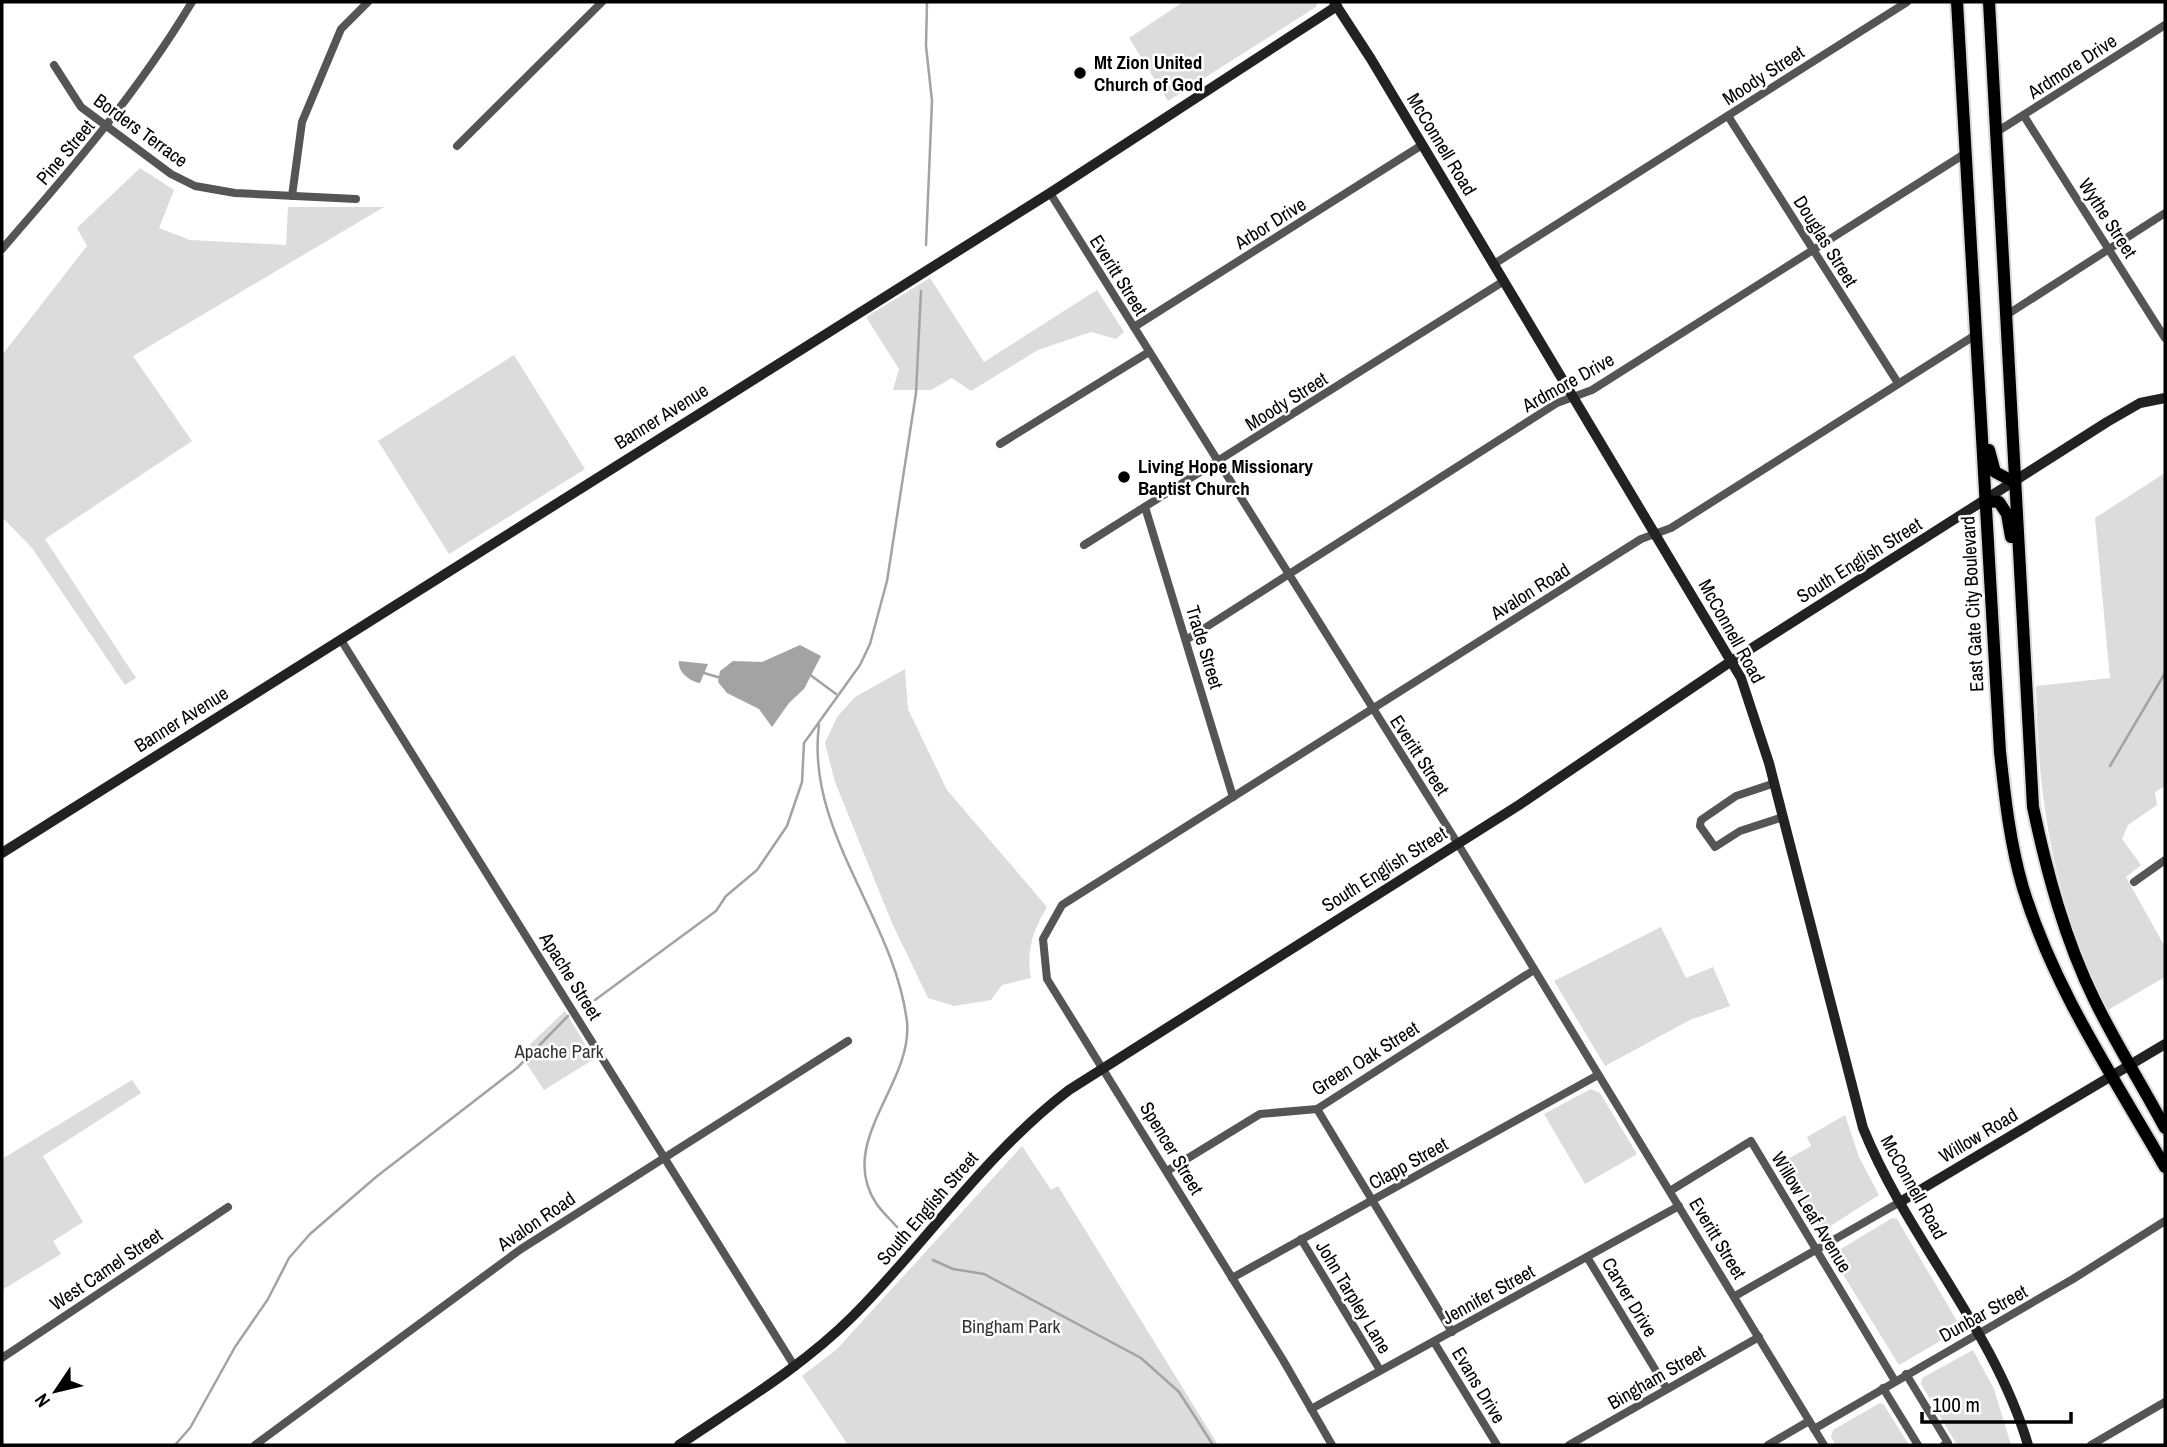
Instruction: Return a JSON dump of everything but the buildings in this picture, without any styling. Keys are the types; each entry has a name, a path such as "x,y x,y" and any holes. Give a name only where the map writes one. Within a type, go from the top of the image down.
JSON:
{"main road":[{"name":"East Gate City Boulevard","path":"1957,2 2000,752 2008,820 2016,861 2032,914 2052,964 2111,1076 2165,1167"},
{"path":"1981,2 1983,26 1991,52"},
{"path":"1989,2 2033,807 2044,860 2076,956 2095,1002 2165,1128"},
{"path":"1980,392 1987,417 1993,465 2001,477 2014,482"},
{"path":"1985,500 1999,502 2007,514 2021,592"}],"street":[{"name":"Pine Street","path":"2,249 107,127 164,49 192,2"},
{"path":"292,196 302,122 341,29 368,2"},
{"path":"457,146 602,2"},
{"name":"Moody Street","path":"1494,264 1907,2"},
{"name":"McConnell Road","path":"1336,4 1730,662 1755,715 1863,1128 1900,1202 2005,1382 2028,1445"},
{"name":"Banner Avenue","path":"2,853 1050,193 1336,4"},
{"name":"Ardmore Drive","path":"1995,133 2165,25"},
{"name":"Borders Terrace","path":"54,65 81,107 171,174 195,186 235,193 356,200"},
{"name":"Douglas Street","path":"1728,116 1898,383"},
{"name":"Wythe Street","path":"2024,116 2165,338"},
{"name":"Arbor Drive","path":"1134,327 1422,145"},
{"name":"Ardmore Drive","path":"1186,640 1557,403 1592,390 1966,153"},
{"name":"Everitt Street","path":"1050,193 1458,844 1824,1445"},
{"path":"2005,316 2165,213"},
{"name":"Moody Street","path":"1084,545 1504,281"},
{"name":"Avalon Road","path":"1101,877 1233,797 1641,539 1671,528 1977,334"},
{"path":"1000,444 1149,352"},
{"name":"South English Street","path":"679,1445 795,1367 855,1314 1019,1133 1049,1105 1458,844 1730,662 1985,500 2129,409 2140,403 2165,398"},
{"name":"Trade Street","path":"1145,508 1233,797"},
{"name":"Apache Street","path":"341,640 795,1367"},
{"path":"1774,783 1736,796 1701,820 1700,826 1716,847 1740,831 1783,817"},
{"path":"2134,882 2165,860"},
{"name":"Spencer Street","path":"1101,877 1062,905 1043,939 1047,979 1167,1171 1332,1445"},
{"name":"Green Oak Street","path":"1167,1171 1261,1114 1317,1108 1534,970"},
{"name":"Avalon Road","path":"255,1445 521,1249 848,1041"},
{"name":"Willow Road","path":"1735,1296 1900,1202 2165,1044"},
{"name":"Clapp Street","path":"1232,1279 1598,1075"},
{"path":"1317,1108 1452,1332"},
{"name":"Willow Leaf Avenue","path":"1670,1191 1752,1141 1895,1381"},
{"name":"Jennifer Street","path":"1311,1409 1679,1206"},
{"name":"West Camel Street","path":"2,1358 228,1208"},
{"name":"Dunbar Street","path":"1768,1445 1883,1388 1979,1334 2165,1221"},
{"name":"John Tarpley Lane","path":"1301,1239 1380,1370"},
{"name":"Carver Drive","path":"1587,1257 1667,1389"},
{"name":"Bingham Street","path":"1569,1445 1759,1338"},
{"name":"Evans Drive","path":"1434,1342 1497,1445"},
{"path":"1906,1374 1948,1443 1944,1445"},
{"path":"1883,1388 1918,1445"},
{"path":"2091,1445 2165,1402"}],"green space":[{"path":"1183,2 1318,2 1316,7 1168,101 1129,38"},
{"path":"140,168 174,190 159,228 190,240 286,245 288,207 384,207 133,356 192,441 45,539 136,678 125,685 32,548 2,517 2,355 87,246 77,228"},
{"path":"930,278 984,362 1097,290 1124,332 1116,339 1091,332 1038,350 971,391 952,378 931,390 893,390 899,369 866,317"},
{"path":"514,355 585,469 449,554 378,441"},
{"path":"2165,473 2165,786 2155,792 2157,805 2128,825 2122,839 2141,865 2126,877 2165,947 2165,977 2108,1010 2074,930 2052,852 2040,772 2036,686 2110,678 2095,518"},
{"path":"905,669 908,709 947,790 1047,907 1032,941 1029,959 1031,978 1002,985 991,1000 954,1006 928,998 892,923 835,782 825,743 837,717 855,697"},
{"path":"1661,927 1686,978 1713,967 1730,1006 1690,1020 1605,1066 1554,981"},
{"name":"Apache Park","path":"565,1011 594,1059 544,1090 520,1054"},
{"path":"132,1080 141,1093 43,1156 83,1222 53,1241 61,1254 2,1290 2,1159"},
{"path":"1591,1089 1600,1093 1637,1154 1585,1184 1544,1114"},
{"path":"1845,1115 1859,1157 1879,1195 1821,1232 1779,1164 1811,1146 1807,1137"},
{"name":"Bingham Park","path":"1022,1146 1051,1190 1058,1186 1218,1445 848,1445 802,1376 837,1349"},
{"path":"1892,1218 1897,1219 1960,1326 1959,1330 1899,1365 1831,1255"},
{"path":"1973,1350 1994,1389 2011,1445 1957,1445 1921,1384 1922,1378"},
{"path":"1880,1403 1884,1405 1909,1445 1836,1445 1831,1437 1833,1430"}],"shaded area":[{"path":"800,645 821,656 804,689 789,703 772,727 759,709 727,693 718,682 720,671 733,661 762,662"},
{"path":"679,661 708,664 700,683 685,676"}],"waterway":[{"path":"926,245 932,101 926,46 927,2"},
{"path":"595,1000 716,911 726,896 757,870 787,826 802,782 804,743 860,665 870,644 887,581 916,393 921,291"},
{"path":"704,673 721,678"},
{"path":"2110,766 2165,673"},
{"path":"809,674 836,694"},
{"path":"819,725 818,764 825,802 838,839 886,947 899,984 907,1022 906,1045 899,1068 870,1135 865,1158 866,1180 876,1203 897,1227"},
{"path":"175,1445 190,1428 235,1347 268,1299 289,1258 310,1234 376,1177 517,1068 568,1016"},
{"path":"933,1260 953,1269 984,1274 1141,1358 1179,1392 1213,1445"}],"place":[{"name":"Mt Zion United Church of God","path":"1080,73"},
{"name":"Living Hope Missionary Baptist Church","path":"1124,477"}]}
